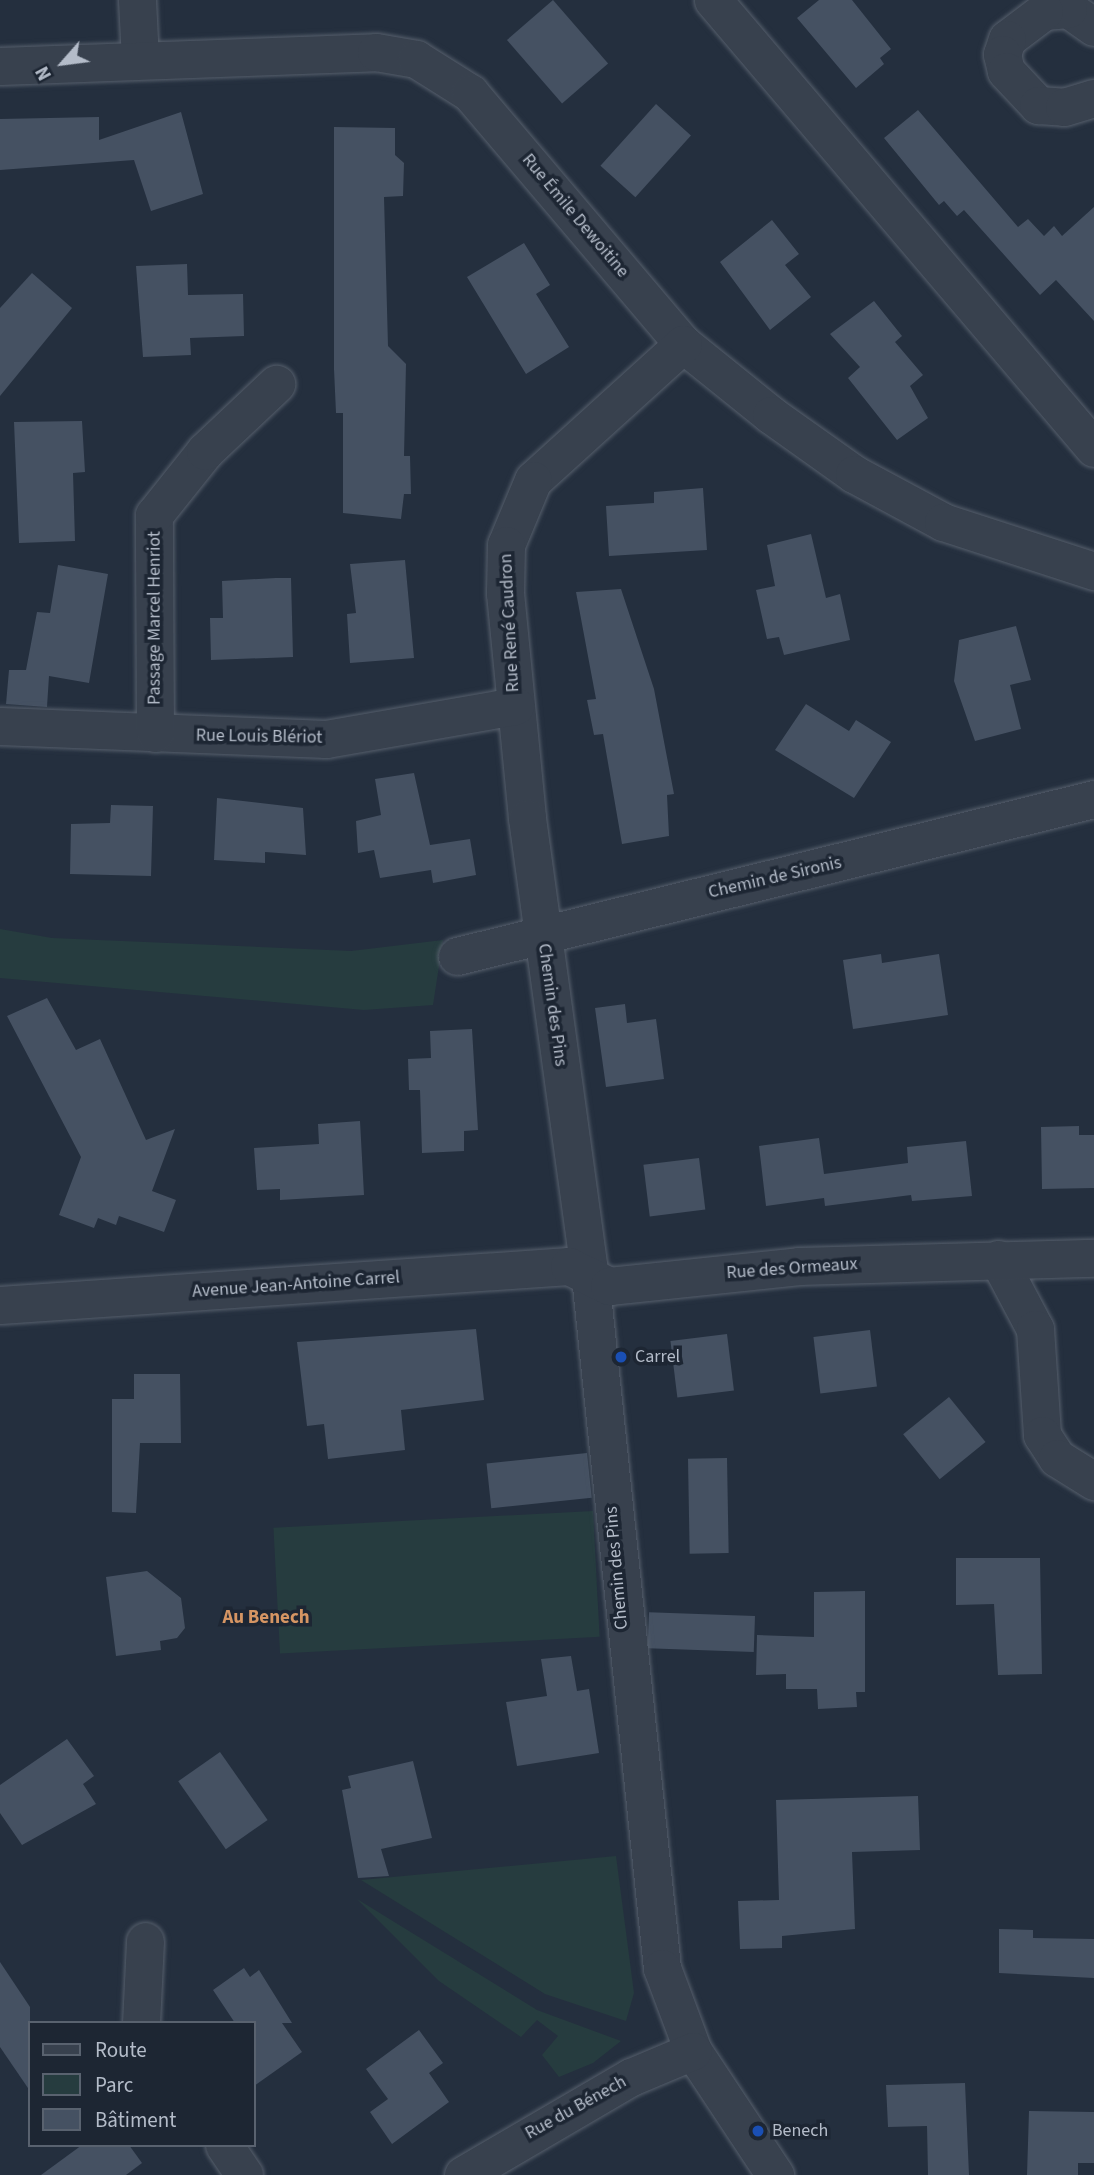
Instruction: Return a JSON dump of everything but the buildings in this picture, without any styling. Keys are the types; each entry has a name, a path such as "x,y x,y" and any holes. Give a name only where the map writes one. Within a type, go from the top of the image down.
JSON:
{"street":[{"path":"137,0 140,60"},
{"path":"713,0 1094,448"},
{"path":"1094,27 1068,9 1044,11 1007,39 1002,54 1006,71 1038,105 1064,107 1094,98"},
{"name":"Rue Émile Dewoitine","path":"0,66 376,52 416,59 447,75 470,93 683,344 854,474 943,522 1094,571"},
{"name":"Rue René Caudron","path":"542,932 515,706 505,593 515,510 556,453 683,344"},
{"name":"Passage Marcel Henriot","path":"155,733 154,515 205,452 276,384"},
{"name":"Rue Louis Blériot","path":"0,726 326,739 515,706"},
{"name":"Chemin de Sironis","path":"457,956 542,932 1094,799"},
{"name":"Chemin des Pins","path":"542,932 590,1276 662,1968 693,2050 775,2175"},
{"name":"Rue des Ormeaux","path":"590,1276 609,1286 799,1266 1094,1258"},
{"path":"998,1259 1035,1329 1042,1435 1057,1458 1094,1481"},
{"name":"Avenue Jean-Antoine Carrel","path":"0,1305 569,1266 590,1276"},
{"path":"141,2021 145,1941"},
{"name":"Rue du Bénech","path":"463,2175 631,2077 693,2050"},
{"path":"225,2147 244,2175"}],"green space":[{"path":"0,929 52,938 351,951 443,940 433,1005 364,1010 0,978"},
{"path":"593,1511 600,1637 280,1654 273,1528"},
{"path":"616,1856 634,1993 626,2021 545,1994 361,1880"},
{"path":"357,1899 537,2010 621,2041 593,2063 559,2077 542,2055 558,2036 537,2020 521,2037 439,1981"}],"place":[{"name":"Carrel","path":"621,1357"},
{"name":"Benech","path":"758,2131"}],"district":[{"name":"Au Benech","path":"266,1618"}]}
